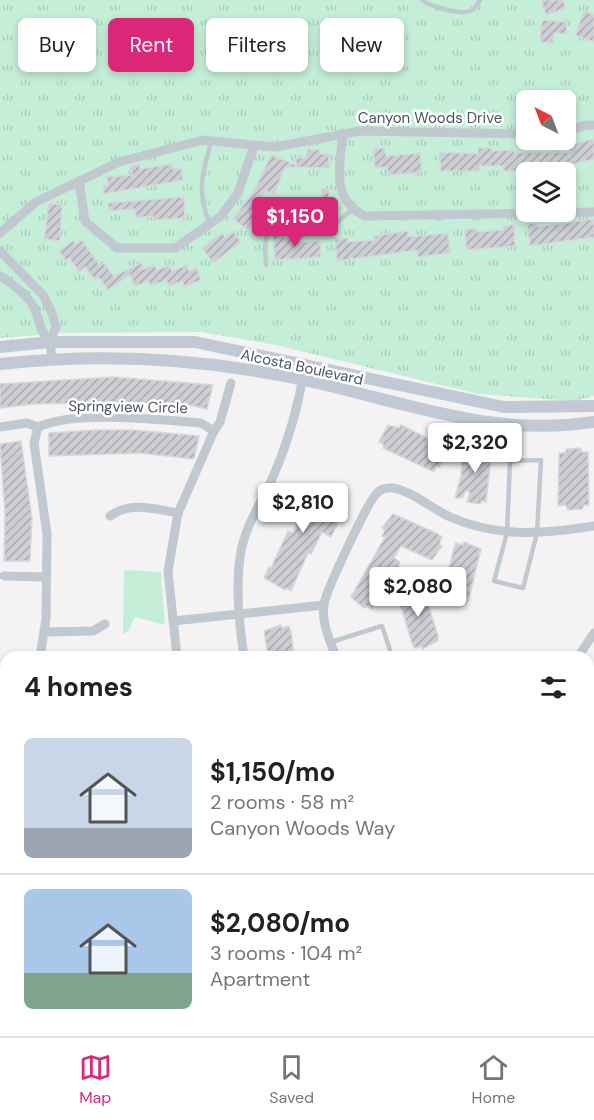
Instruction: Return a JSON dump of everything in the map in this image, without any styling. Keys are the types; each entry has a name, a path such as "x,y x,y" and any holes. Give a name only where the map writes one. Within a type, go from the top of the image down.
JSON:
{"main road":[{"name":"Alcosta Boulevard","path":"0,347 50,342 195,342 504,407 594,406"},
{"name":"Alcosta Boulevard","path":"0,364 52,359 142,358 205,362 303,380 480,422 556,428 594,422"}],"street":[{"path":"576,128 594,125"},
{"name":"Canyon Woods Drive","path":"0,233 36,202 119,162 175,146 212,140 275,147 360,131 516,134"},
{"path":"342,133 339,184 344,199 352,210 365,216 594,212"},
{"path":"79,181 85,221 117,248 175,248 221,216 238,193 254,146"},
{"path":"0,251 43,295 56,327 50,342 52,359"},
{"path":"0,276 27,297 36,312 40,330 50,342"},
{"path":"243,651 237,582 242,549 254,511 271,481 288,438 305,364"},
{"path":"176,651 168,571 178,513 220,422 231,383"},
{"name":"Springview Circle","path":"0,427 27,423 38,427 52,421 153,419 201,423 214,431"},
{"path":"38,427 34,443 47,534 44,632 41,651"},
{"path":"334,651 324,623 324,605 328,590 369,506 382,489 391,487 403,490 450,517 507,533 537,533 594,526"},
{"path":"110,516 119,509 135,506 178,513"},
{"path":"4,576 45,577"},
{"path":"173,621 324,605"},
{"path":"44,632 93,631 105,624"},
{"path":"582,651 594,633"}],"lane":[{"path":"423,0 437,8 465,12 476,8 480,0"},
{"path":"210,224 201,206 201,186 212,140"},
{"path":"266,265 268,233 275,224 336,223 352,210"},
{"path":"541,460 537,533 523,588 494,581 507,533 510,461 541,460"},
{"path":"331,642 382,626 390,651"}],"green space":[{"path":"0,0 594,0 594,396 574,401 478,394 276,345 201,332 65,333 0,338"},
{"path":"124,570 161,572 165,625 135,617 128,631 123,634"}],"building":[{"path":"541,0 563,0 566,8 546,15"},
{"path":"584,11 594,15 594,42 575,35"},
{"path":"542,20 567,22 566,34 554,33 553,43 540,42"},
{"path":"594,139 594,159 576,163 516,162 516,171 504,171 503,166 479,166 479,171 440,171 440,152 478,154 478,148 491,148 491,151 514,150 514,153 570,152 569,150 576,150 576,143"},
{"path":"385,148 386,156 420,153 422,172 388,175 387,167 375,168 373,149"},
{"path":"308,149 320,150 320,154 329,154 329,168 285,167 274,195 266,191 256,204 263,209 248,230 233,219 255,189 271,155 296,165 296,158 305,158"},
{"path":"139,164 140,169 172,164 173,169 181,168 183,180 104,194 103,186 108,185 107,177 132,175 130,166"},
{"path":"322,189 329,189 329,205 321,205"},
{"path":"184,197 185,218 153,220 153,216 136,218 135,209 109,211 108,203"},
{"path":"49,203 62,205 60,241 44,239"},
{"path":"594,219 594,237 530,246 527,224 538,223 538,227"},
{"path":"514,225 515,246 466,250 465,229 477,229 477,232 503,230 503,226"},
{"path":"233,231 241,242 213,263 202,248 222,233 225,237"},
{"path":"408,231 408,237 448,233 450,253 418,257 417,250 337,261 335,239 348,238 348,242 375,240 374,236"},
{"path":"284,234 284,239 300,238 300,242 320,241 321,257 275,260 273,235"},
{"path":"74,240 76,244 82,240 100,266 104,263 114,276 141,263 143,266 139,271 154,264 157,270 170,265 172,271 187,265 189,271 196,268 201,280 185,287 182,281 169,286 166,280 151,286 148,281 135,286 130,275 108,290 98,277 95,280 85,267 79,272 69,258 66,261 59,251"},
{"path":"113,377 213,385 207,409 189,405 117,402 34,404 0,408 0,384"},
{"path":"388,425 399,428 401,425 441,445 439,448 444,451 441,456 444,458 439,467 436,466 434,472 383,448 384,445 379,442"},
{"path":"133,430 199,436 194,459 140,453 49,456 49,433"},
{"path":"21,441 32,518 30,561 4,561 5,514 0,444"},
{"path":"463,446 492,449 486,502 481,501 481,504 467,502 470,492 466,491 462,498 455,498 461,476"},
{"path":"580,448 582,452 588,452 589,505 584,505 582,509 568,510 566,505 558,506 559,453 565,453 567,449"},
{"path":"295,484 345,508 331,537 322,532 311,554 308,553 291,591 264,578 288,531 293,533 300,519 283,510 283,504"},
{"path":"393,514 438,534 442,537 439,545 442,546 432,560 401,546 394,558 400,562 398,567 372,609 366,606 364,608 351,597 385,537 382,536 385,530 382,528"},
{"path":"464,542 481,549 469,598 466,603 460,601 459,604 443,597 443,591 456,543 463,545"},
{"path":"416,587 417,590 423,588 438,636 438,641 422,649 422,646 415,648 412,643 399,600 399,595 406,593 405,590"},
{"path":"281,625 282,628 288,626 291,631 293,651 267,651 264,631"}]}
